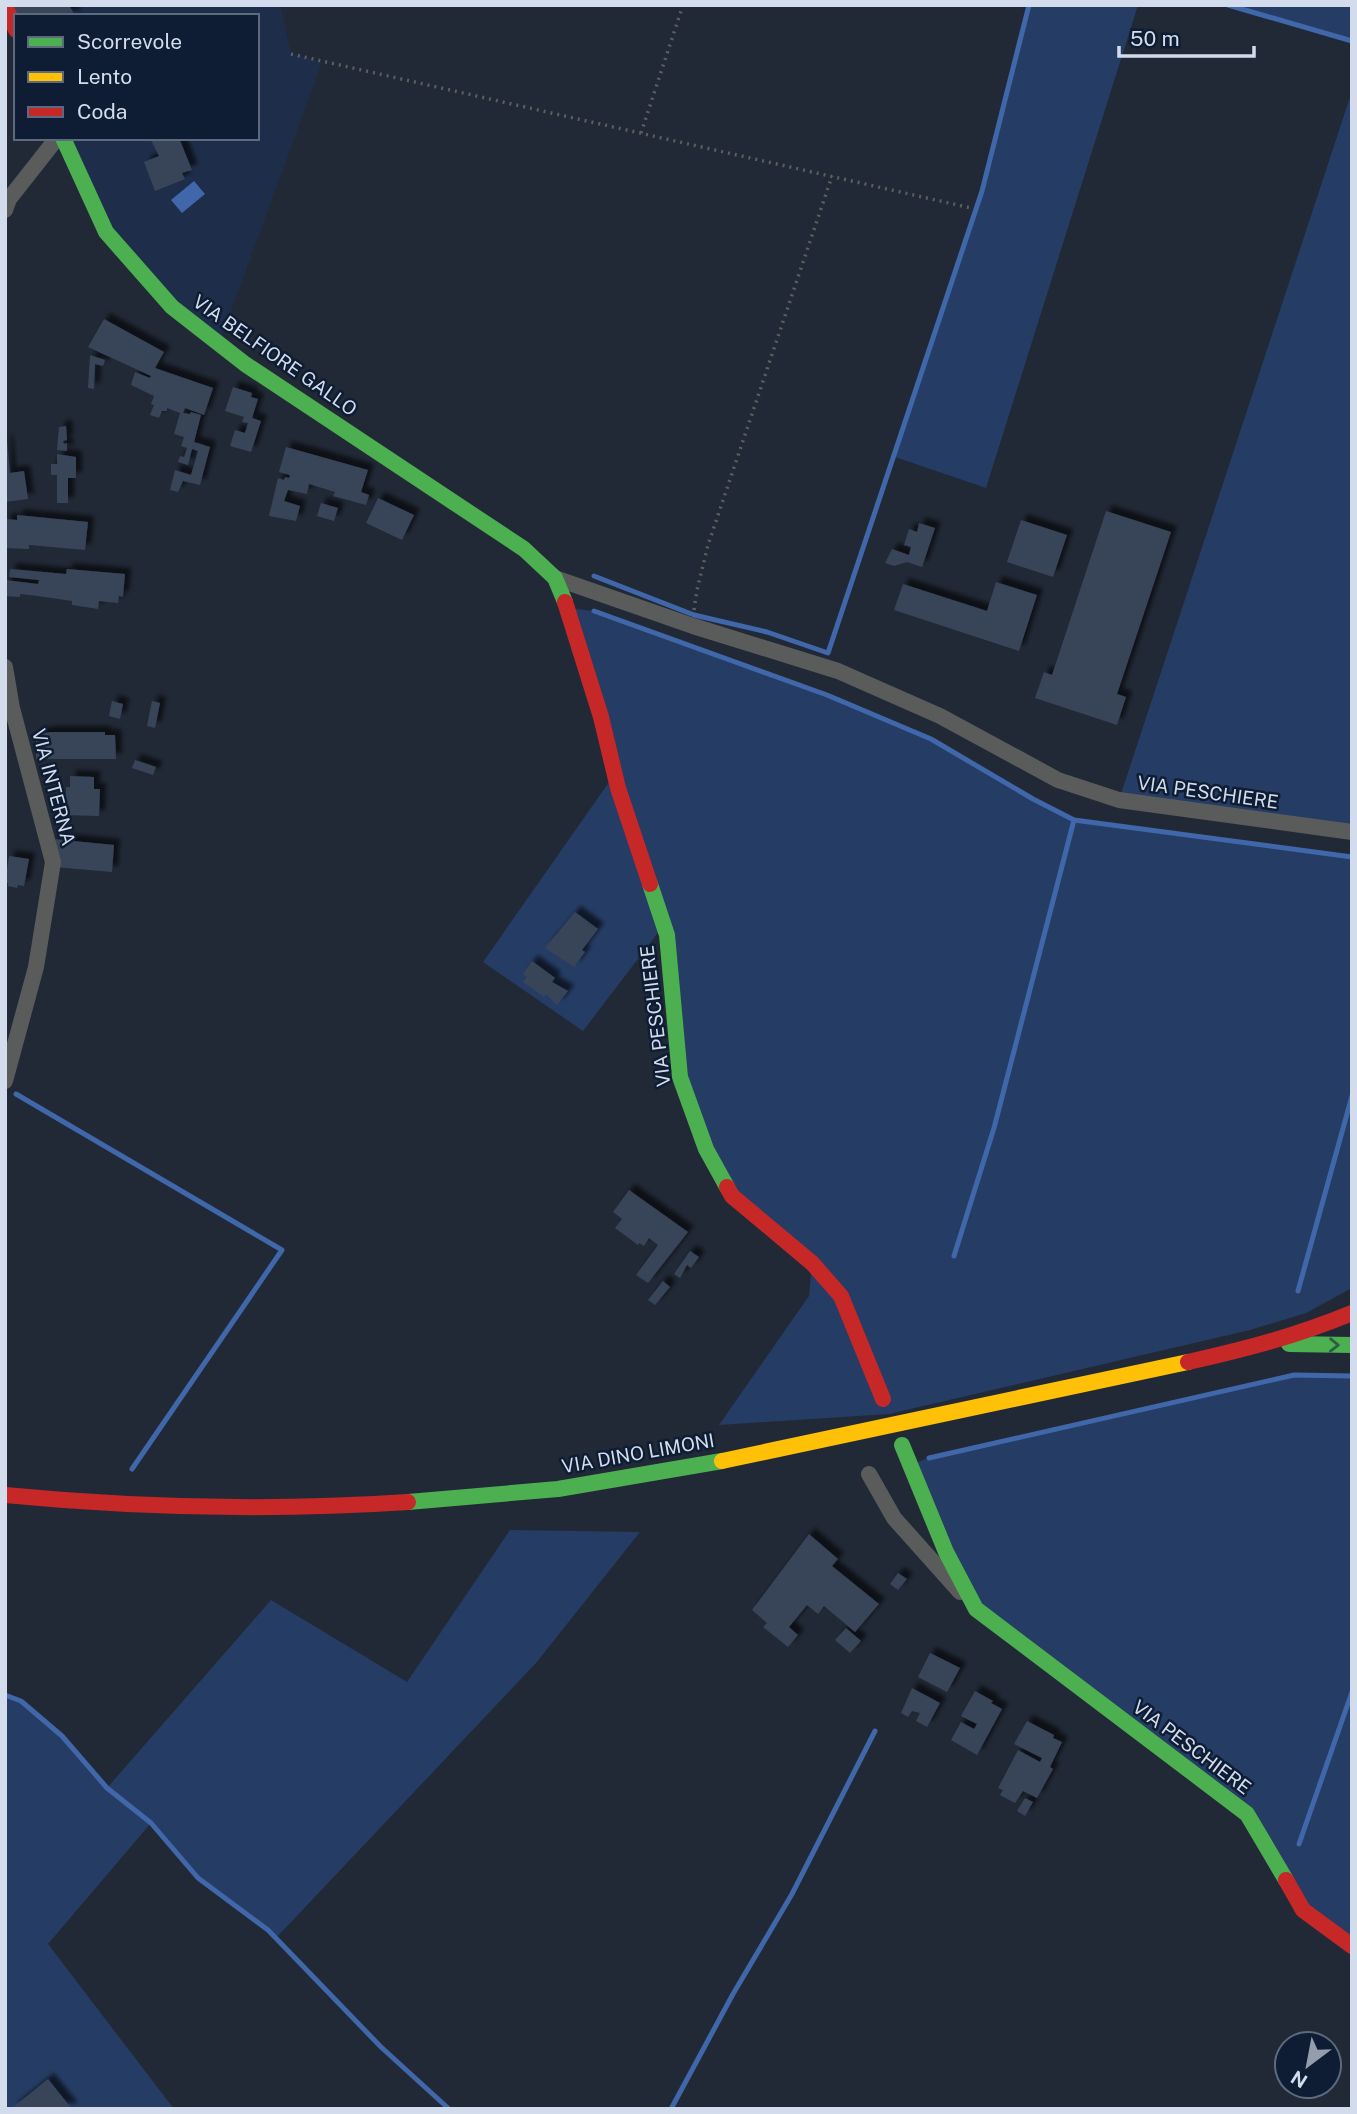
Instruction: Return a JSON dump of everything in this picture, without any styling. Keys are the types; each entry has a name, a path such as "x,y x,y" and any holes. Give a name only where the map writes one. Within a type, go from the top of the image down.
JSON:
{"street":[{"path":"5,6 14,26"},
{"path":"5,210 9,199 55,140"},
{"name":"VIA BELFIORE GALLO","path":"64,140 106,232 172,307 245,364 524,549"},
{"name":"VIA PESCHIERE","path":"524,549 555,578 693,626 838,671 940,716 1058,780 1119,800 1352,832"},
{"name":"VIA PESCHIERE","path":"555,578 601,717 618,788 667,935 680,1077 706,1149 732,1196 813,1263 841,1296 883,1399"},
{"name":"VIA INTERNA","path":"5,667 12,708 53,862 36,967 5,1081"},
{"path":"1267,1344 1352,1313"},
{"path":"1267,1344 1352,1345"},
{"name":"VIA DINO LIMONI","path":"5,1495 96,1503 276,1507 524,1493 695,1466 795,1446 1267,1344"},
{"name":"VIA PESCHIERE","path":"902,1445 946,1552 976,1609"},
{"name":"VIA PESCHIERE","path":"869,1474 894,1518 976,1609 1247,1814 1303,1910 1352,1946"}],"path":[{"path":"641,133 683,5"},
{"path":"290,54 971,208"},
{"path":"693,626 697,590 708,545 832,176"}],"shaded area":[{"path":"5,5 280,5 291,54 322,62 219,344 106,232 64,140 259,140 259,14 14,14"},
{"path":"1030,5 1138,5 986,488 895,457 982,191"},
{"path":"1228,5 1352,5 1352,41"},
{"path":"1352,91 1352,832 1119,800"},
{"path":"194,181 205,194 182,213 171,200"},
{"path":"567,608 594,611 827,695 931,739 1074,820 1352,857 1352,1288 1306,1313 1250,1330 889,1414 719,1425 809,1296 812,1263 732,1196 680,1077 663,926 583,1031 483,962 614,775"},
{"path":"1294,1375 1352,1376 1352,1946 1303,1910 1247,1814 976,1609 909,1465 929,1458"},
{"path":"510,1530 640,1532 536,1663 276,1938 198,1878 151,1823 48,1944 174,2109 5,2109 5,1695 21,1702 49,1723 107,1788 271,1600 407,1682"}],"building":[{"path":"14,5 69,5 74,14 15,14"},
{"path":"151,140 180,140 192,170 182,173 185,179 155,191 144,162 159,156"},
{"path":"104,319 164,352 155,368 213,388 204,415 185,408 183,413 201,415 194,442 210,447 200,485 183,481 178,492 170,490 175,470 191,475 198,451 192,449 188,465 178,462 180,456 184,457 187,448 181,446 184,437 174,434 180,413 167,408 159,418 150,415 154,396 131,385 135,372 150,378 151,376 88,347"},
{"path":"90,355 105,360 103,366 95,364 94,389 88,388"},
{"path":"233,387 252,393 251,397 258,399 252,418 261,421 251,452 230,446 235,430 245,433 248,423 242,422 244,417 225,411"},
{"path":"66,426 67,440 63,441 64,444 67,443 67,451 57,450 59,427"},
{"path":"5,441 10,473 24,471 28,499 5,502"},
{"path":"286,447 368,470 361,492 369,495 366,505 333,496 335,492 309,484 307,494 288,490 284,501 300,506 296,521 269,516 278,478 284,480 290,475 279,472"},
{"path":"57,454 76,457 76,478 68,478 68,503 57,503 57,475 51,475 51,464 57,464"},
{"path":"378,498 414,515 402,540 366,523"},
{"path":"321,503 338,508 334,521 317,516"},
{"path":"1106,511 1171,532 1117,694 1126,697 1117,725 1035,698 1044,672 1052,675"},
{"path":"17,515 88,522 85,550 29,545 29,549 5,548 5,519 17,520"},
{"path":"1021,520 1067,535 1053,577 1007,562"},
{"path":"919,523 935,528 922,567 907,562 894,566 885,563 892,549 909,555 911,547 904,545 909,529 917,532"},
{"path":"10,569 66,574 67,569 125,574 123,597 119,596 118,603 99,601 98,609 72,605 72,601 38,596 5,596 5,580 38,584 39,580 9,577"},
{"path":"996,582 1037,595 1019,651 894,610 903,584 987,611"},
{"path":"112,701 123,704 120,719 109,716"},
{"path":"152,701 160,703 155,728 147,726"},
{"path":"105,732 105,735 115,735 116,759 36,759 36,734"},
{"path":"135,760 156,767 153,775 132,768"},
{"path":"70,776 94,777 94,789 100,789 99,816 65,815 66,787 70,787"},
{"path":"53,839 114,845 112,872 54,867"},
{"path":"9,856 29,859 24,886 18,885 17,888 5,883"},
{"path":"575,912 598,929 582,950 585,952 574,967 545,948"},
{"path":"532,961 555,978 552,982 568,991 557,1005 546,994 544,997 523,982 527,977 523,974"},
{"path":"629,1190 688,1232 648,1283 636,1275 658,1245 649,1238 644,1246 639,1243 638,1245 615,1228 622,1219 613,1212"},
{"path":"690,1251 699,1257 691,1268 687,1265 680,1278 674,1274"},
{"path":"663,1281 670,1287 655,1305 648,1300"},
{"path":"809,1534 838,1559 832,1566 879,1604 855,1632 824,1606 818,1614 807,1605 789,1627 798,1635 788,1647 763,1627 767,1623 752,1610"},
{"path":"898,1573 907,1579 898,1590 890,1584"},
{"path":"846,1628 861,1641 850,1653 835,1640"},
{"path":"930,1653 960,1668 947,1692 918,1677"},
{"path":"912,1688 940,1703 927,1727 916,1721 920,1713 912,1711 908,1717 901,1713"},
{"path":"975,1691 1002,1709 977,1755 951,1740 961,1722 974,1729 977,1724 961,1716"},
{"path":"1027,1721 1062,1742 1050,1767 1053,1769 1037,1798 1023,1791 1015,1803 1000,1795 1003,1790 998,1788 1018,1750 1040,1762 1042,1758 1014,1744"},
{"path":"1025,1798 1033,1802 1025,1816 1017,1811"},
{"path":"48,2079 72,2109 11,2109"}],"waterway":[{"path":"594,576 694,615 767,632 828,653 982,191 1029,5"},
{"path":"1228,5 1352,41"},
{"path":"594,611 827,695 931,739 1074,820 1352,857"},
{"path":"954,1256 994,1128 1074,820"},
{"path":"16,1094 282,1250 132,1469"},
{"path":"1298,1291 1352,1096"},
{"path":"929,1458 1294,1375 1352,1376"},
{"path":"1299,1844 1352,1692"},
{"path":"5,1695 21,1701 62,1736 107,1788 151,1823 198,1878 268,1930 381,2047 449,2109"},
{"path":"671,2109 733,1994 792,1894 875,1731"}],"traffic: fast":[{"path":"64,140 106,232 172,307 245,364 524,549 555,578 565,602"},
{"path":"650,884 667,935 680,1077 706,1149 727,1187"},
{"path":"1289,1344 1352,1345"},
{"path":"902,1445 946,1552 976,1609 1247,1814 1286,1880"},
{"path":"408,1502 558,1489 722,1461"}],"traffic: slow":[{"path":"722,1461 1188,1362"}],"traffic: jam":[{"path":"5,6 14,26"},
{"path":"565,602 601,717 618,788 650,884"},
{"path":"727,1187 732,1196 812,1263 841,1296 883,1399"},
{"path":"1188,1362 1271,1341 1352,1313"},
{"path":"5,1495 206,1507 307,1507 408,1502"},
{"path":"1286,1880 1303,1910 1352,1946"}]}
